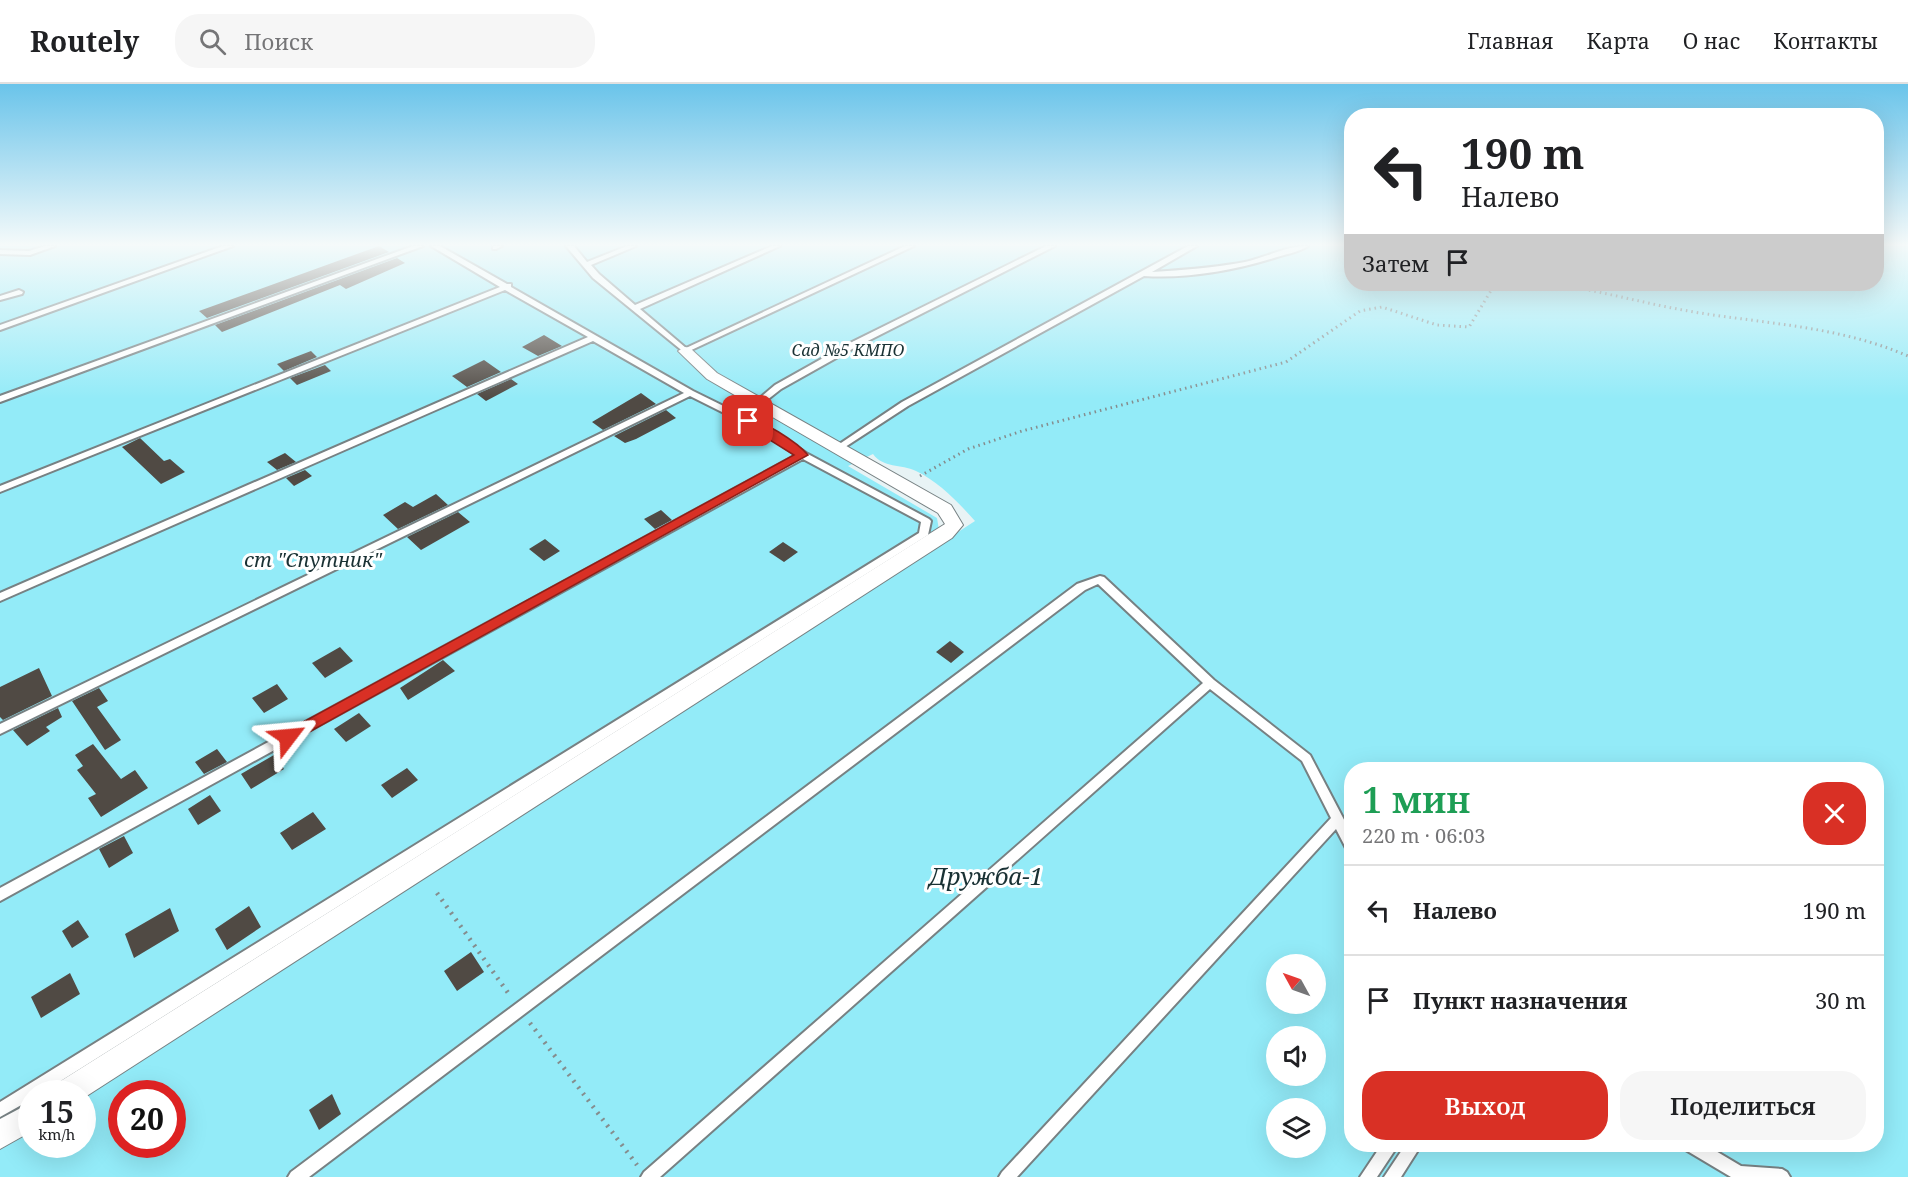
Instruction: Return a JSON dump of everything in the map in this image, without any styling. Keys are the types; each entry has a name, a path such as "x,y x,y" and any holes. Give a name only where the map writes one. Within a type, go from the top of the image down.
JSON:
{"street":[{"path":"88,1080 946,534 954,525 945,509 712,376 685,351"},
{"path":"0,1135 18,1124"}],"lane":[{"path":"0,328 87,297"},
{"path":"0,399 279,297"},
{"path":"0,489 480,297"},
{"path":"0,1110 923,535 926,521 803,455 768,431 690,393 527,297"},
{"path":"622,297 685,351 801,297"},
{"path":"635,308 660,297"},
{"path":"759,402 778,387 851,346 949,297"},
{"path":"839,447 904,404 1101,297"},
{"path":"0,597 595,336"},
{"path":"0,729 690,393"},
{"path":"0,895 803,455"},
{"path":"296,1177 1082,587 1100,579 1210,683 1306,759 1344,833"},
{"path":"649,1177 1210,683"},
{"path":"1007,1177 1337,820"},
{"path":"1368,1177 1386,1152"},
{"path":"1392,1177 1409,1152"},
{"path":"1702,1152 1739,1175 1782,1177"}],"path":[{"path":"904,485 968,449 1000,438 1286,362 1360,311 1382,307 1437,325 1469,327 1487,297"},
{"path":"1620,297 1693,312 1859,335 1908,356"},
{"path":"437,893 519,1009 639,1168"}],"green space":[{"path":"0,297 1908,297 1908,1177 0,1177 0,1146 18,1134 18,1158 96,1158 96,1086 730,681 975,521 933,481 916,471 887,464 873,454 848,466 937,518 939,530 716,675 68,1080 18,1080 18,1111 0,1123"}],"building":[{"path":"238,297 265,297 207,318 199,311"},
{"path":"291,297 310,297 222,332 215,325"},
{"path":"544,335 562,346 538,356 522,347"},
{"path":"311,351 317,357 284,371 277,364"},
{"path":"484,360 501,372 467,387 452,376"},
{"path":"325,365 331,371 297,385 290,378"},
{"path":"511,379 518,384 486,401 477,394"},
{"path":"641,393 656,404 603,430 592,422"},
{"path":"666,410 676,418 625,443 614,436"},
{"path":"140,438 164,461 170,459 185,472 161,484 122,447"},
{"path":"285,453 296,462 277,470 267,462"},
{"path":"305,470 312,476 294,486 286,478"},
{"path":"436,494 448,505 398,529 383,515 405,502 413,507"},
{"path":"661,510 672,520 655,529 644,519"},
{"path":"458,512 470,522 421,550 407,537"},
{"path":"545,539 560,551 544,561 529,549"},
{"path":"783,542 798,552 784,562 769,552"},
{"path":"950,641 964,652 951,663 936,652"},
{"path":"340,647 353,661 325,678 312,663"},
{"path":"443,660 455,671 408,700 400,688"},
{"path":"39,668 52,696 3,720 0,717 0,687"},
{"path":"277,684 288,699 264,713 252,698"},
{"path":"99,688 108,701 97,707 121,740 105,750 72,701"},
{"path":"58,708 62,717 46,727 50,731 27,746 13,730"},
{"path":"359,713 371,726 346,742 334,729"},
{"path":"93,744 121,779 135,770 148,788 101,817 88,798 96,794 77,770 83,766 75,755"},
{"path":"217,749 227,762 204,774 195,762"},
{"path":"274,755 284,769 251,789 241,774"},
{"path":"407,768 418,780 392,798 381,785"},
{"path":"210,795 221,811 198,825 188,809"},
{"path":"313,812 326,829 292,850 280,833"},
{"path":"124,836 133,853 109,868 99,849"},
{"path":"249,906 261,927 227,950 215,929"},
{"path":"170,908 179,931 134,958 125,934"},
{"path":"78,920 89,937 72,948 62,931"},
{"path":"471,952 484,972 457,991 444,971"},
{"path":"70,973 80,994 41,1018 31,997"},
{"path":"332,1094 341,1114 319,1130 309,1110"}],"route":[{"path":"288,737 803,455 768,431 748,421"}],"park label":[{"name":"Сад №5 КМПО","path":"848,350"},
{"name":"ст \"Спутник\"","path":"313,559"},
{"name":"Дружба-1","path":"986,875"}]}
